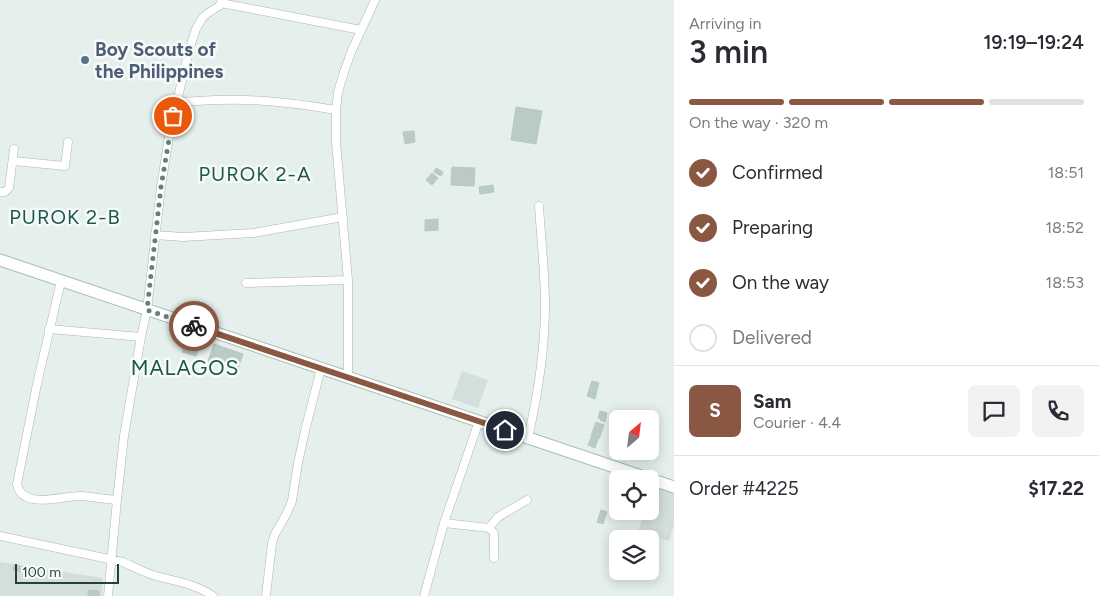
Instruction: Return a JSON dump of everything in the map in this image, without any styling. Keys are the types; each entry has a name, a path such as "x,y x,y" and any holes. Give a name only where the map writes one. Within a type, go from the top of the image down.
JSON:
{"main road":[{"path":"0,260 623,470"},
{"path":"659,482 674,487"}],"street":[{"path":"348,378 348,280 336,142 336,110 338,92 344,72 375,0"},
{"path":"108,596 127,417 140,337 147,310 162,179 176,102 196,29 203,17 219,6 220,1 361,30"},
{"path":"176,102 249,100 336,110"},
{"path":"13,161 65,166 68,142"},
{"path":"0,192 5,192 9,188 14,149"},
{"path":"528,438 540,376 545,323 539,206"},
{"path":"155,236 183,237 253,233 343,217"},
{"path":"246,283 348,280"},
{"path":"61,281 28,425 17,484 18,488 23,495 36,500 71,496 117,500"},
{"path":"49,329 140,337"},
{"path":"266,596 272,543 292,501 305,431 321,368"},
{"path":"424,596 444,523 479,422"},
{"path":"489,528 498,518 527,500"},
{"path":"444,523 489,528 494,533 494,558"},
{"path":"0,536 123,562 140,571 194,585 213,596"}],"shaded area":[{"path":"462,371 488,380 478,408 452,399"},
{"path":"659,489 674,494 674,525 669,541 659,538 659,530 639,530 642,520 659,520"},
{"path":"0,562 103,578 102,596 0,596"}],"building":[{"path":"516,107 542,111 536,144 511,140"},
{"path":"414,131 415,142 405,144 403,132"},
{"path":"452,167 475,168 474,186 451,185"},
{"path":"436,168 443,172 441,176 434,172"},
{"path":"432,173 438,178 432,185 426,180"},
{"path":"493,185 494,192 480,194 479,187"},
{"path":"438,219 438,230 425,231 425,220"},
{"path":"188,341 197,343 196,346 199,347 196,356 182,352 184,343 188,344"},
{"path":"214,344 243,354 237,371 208,361"},
{"path":"592,381 599,383 595,399 587,396"},
{"path":"600,411 607,413 605,422 598,418"},
{"path":"596,422 604,425 599,439 591,436"},
{"path":"591,437 598,439 595,448 588,445"},
{"path":"601,510 607,512 603,524 597,522"},
{"path":"14,565 37,569 36,574 13,570"},
{"path":"88,590 99,591 99,596 88,596"}],"way so far":[{"path":"173,116 161,187 147,310 194,326"}],"place":[{"name":"Boy Scouts of the Philippines","path":"85,60"}],"district":[{"name":"PUROK 2-A","path":"255,174"},
{"name":"PUROK 2-B","path":"65,217"},
{"name":"MALAGOS","path":"185,367"}],"route":[{"path":"194,326 505,430"}]}
